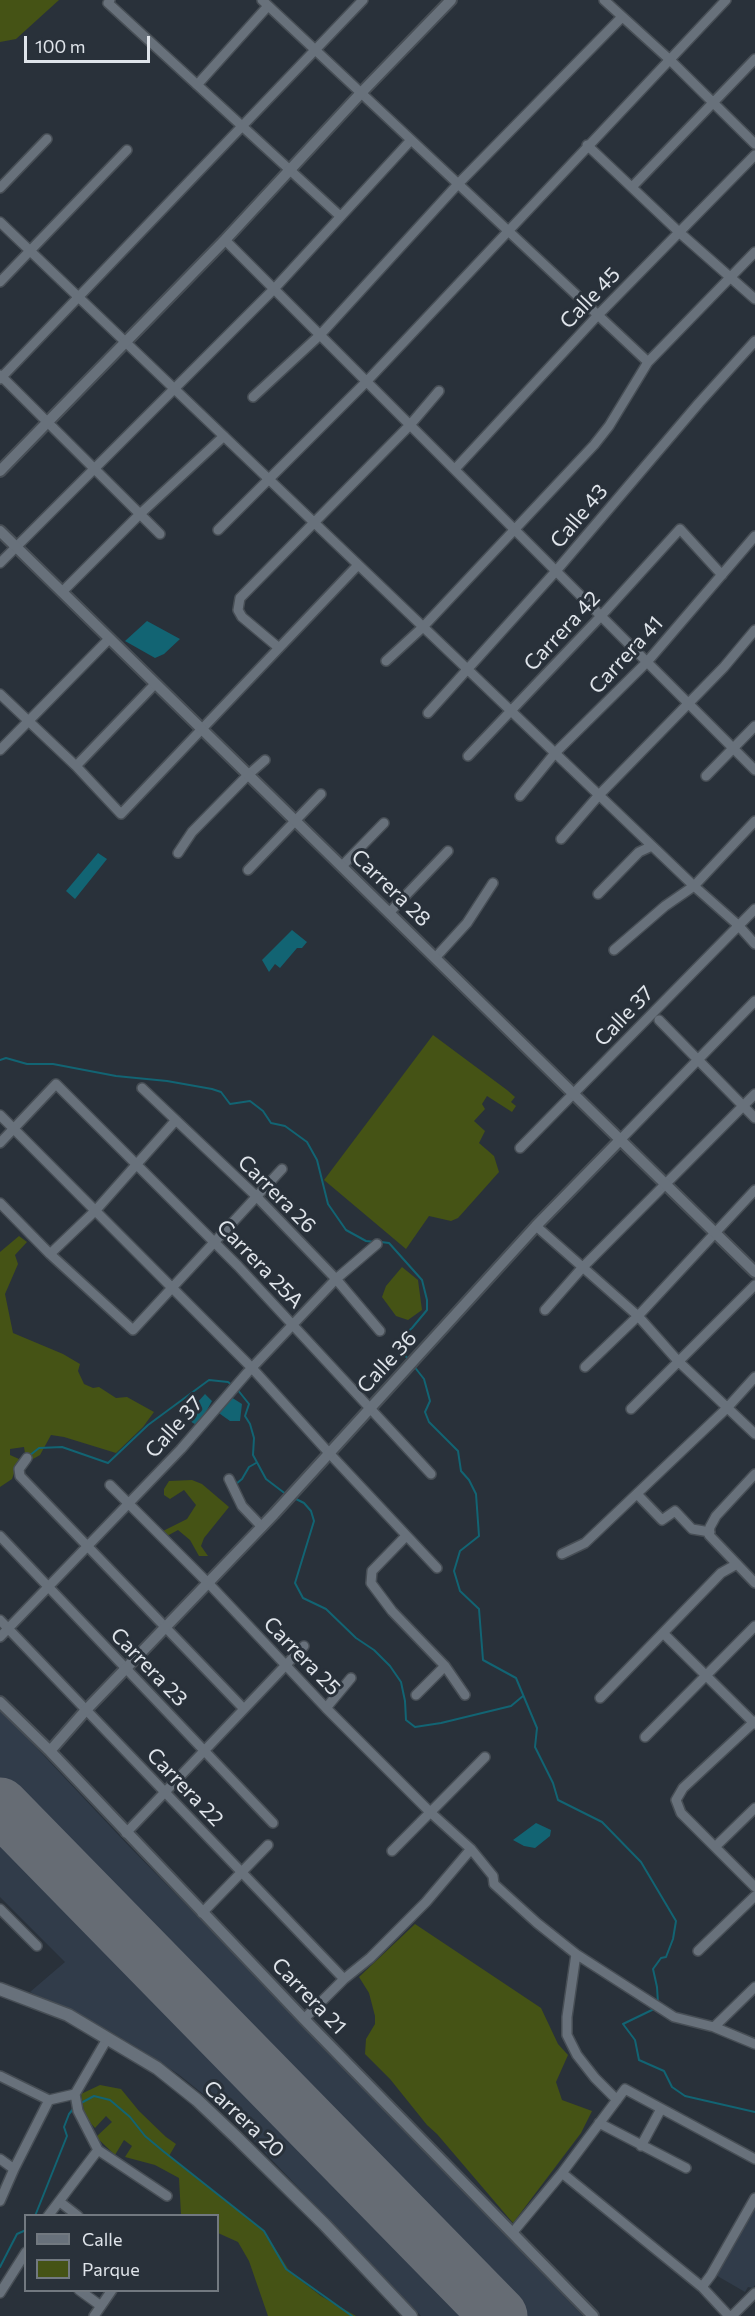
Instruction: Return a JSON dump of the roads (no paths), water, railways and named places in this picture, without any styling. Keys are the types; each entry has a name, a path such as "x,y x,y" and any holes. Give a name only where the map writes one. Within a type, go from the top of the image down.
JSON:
{"main road":[{"name":"Carrera 20","path":"0,1989 68,2015 157,2068 197,2100 324,2224 411,2316"}],"street":[{"path":"110,0 108,3 340,216"},
{"path":"160,534 1,377 363,0"},
{"path":"604,0 669,59 755,144"},
{"path":"218,531 366,381 726,0"},
{"path":"0,471 225,240 446,2"},
{"path":"197,85 265,3 648,362"},
{"path":"253,397 320,335 458,184 622,16"},
{"path":"633,186 755,59"},
{"path":"0,188 47,139"},
{"path":"0,563 274,289 411,140"},
{"path":"588,145 680,233 755,299"},
{"path":"0,282 127,150"},
{"name":"Calle 45","path":"454,470 598,315 755,155"},
{"path":"0,222 755,944"},
{"path":"225,240 755,770"},
{"path":"386,661 423,627 594,445 609,426 648,362 755,252"},
{"name":"Calle 43","path":"428,713 556,571 755,341"},
{"path":"279,648 242,617 238,610 240,598 410,425 440,391"},
{"path":"62,592 224,436"},
{"name":"Carrera 42","path":"468,756 680,529 722,575"},
{"name":"Carrera 28","path":"0,531 755,1272"},
{"name":"Carrera 41","path":"520,796 555,753 647,662 755,536"},
{"path":"0,694 76,766 121,814 358,565"},
{"path":"561,839 599,795 724,667 755,630"},
{"path":"0,750 110,639"},
{"path":"76,766 156,684"},
{"path":"706,776 755,726"},
{"path":"178,853 192,832 265,760"},
{"path":"248,870 321,794"},
{"path":"614,950 665,906 694,886 755,821"},
{"path":"342,866 384,823"},
{"path":"598,894 639,852 652,846"},
{"path":"389,913 448,851"},
{"path":"435,958 467,923 493,883"},
{"name":"Calle 37","path":"520,1148 755,909"},
{"name":"Calle 36","path":"50,1751 207,1582 262,1527 536,1226 755,1001"},
{"path":"659,1020 755,1118"},
{"name":"Carrera 25A","path":"13,1130 56,1084 293,1324 431,1474"},
{"name":"Carrera 26","path":"142,1088 256,1196 336,1279 380,1331"},
{"path":"545,1310 582,1268 755,1094"},
{"path":"0,1115 172,1288 437,1568"},
{"path":"50,1254 96,1210 176,1120"},
{"path":"0,1143 13,1130"},
{"path":"0,1203 50,1254 133,1330 282,1169"},
{"path":"585,1367 639,1316 755,1190"},
{"path":"536,1226 639,1316 678,1361 755,1434"},
{"name":"Calle 37","path":"0,1637 181,1449 249,1370 336,1279 377,1244"},
{"path":"631,1409 755,1285"},
{"path":"562,1554 585,1543 727,1408 755,1377"},
{"path":"27,1458 19,1469 20,1476 244,1709"},
{"path":"755,1474 716,1516 710,1529 714,1541 755,1583"},
{"path":"229,1479 242,1506 262,1527"},
{"name":"Carrera 25","path":"110,1485 207,1582 285,1667 430,1812 471,1849 493,1876 494,1884 500,1891 576,1954 649,2002 674,2017 714,2027 755,2044"},
{"path":"637,1494 662,1520 675,1511 692,1529 710,1529"},
{"name":"Carrera 23","path":"0,1536 273,1823"},
{"path":"406,1536 372,1571 371,1583 392,1611 445,1666 465,1695"},
{"path":"600,1698 721,1573 737,1564"},
{"name":"Carrera 22","path":"0,1620 344,1979"},
{"path":"645,1737 755,1626"},
{"path":"664,1634 754,1722 683,1788 676,1800 681,1813 755,1887"},
{"path":"126,1833 304,1646"},
{"path":"416,1695 445,1666"},
{"path":"326,1708 351,1678"},
{"name":"Carrera 21","path":"0,1702 50,1751 303,2019 593,2316"},
{"path":"392,1851 485,1757"},
{"path":"716,1846 755,1808"},
{"path":"202,1912 268,1845"},
{"path":"303,2019 344,1979 370,1958 426,1902 471,1849"},
{"path":"698,1951 755,1896"},
{"path":"0,1910 37,1946"},
{"path":"576,1954 567,2017 567,2035 577,2055 617,2100"},
{"path":"714,2027 755,1987"},
{"path":"107,2039 75,2094 78,2111 98,2150 167,2196"},
{"path":"0,2076 49,2100 75,2094"},
{"path":"513,2232 562,2173 625,2089 755,2159"},
{"path":"0,2201 49,2100"},
{"path":"641,2146 661,2109"},
{"path":"599,2123 686,2168"},
{"path":"50,2214 98,2150"},
{"path":"0,2159 14,2169"},
{"path":"562,2173 702,2287 730,2316 755,2293"},
{"path":"702,2287 755,2198"},
{"path":"60,2202 75,2214"},
{"path":"0,2293 24,2255"},
{"path":"82,2292 101,2306"},
{"path":"94,2316 111,2292"}],"water":[{"path":"147,621 180,639 164,654 155,658 125,641"},
{"path":"98,853 107,859 75,899 66,891"},
{"path":"292,930 307,942 302,948 297,948 280,968 275,964 269,972 262,960"},
{"path":"205,1394 212,1401 198,1426 188,1420 187,1414"},
{"path":"231,1397 242,1404 240,1421 230,1421 216,1411"},
{"path":"536,1823 551,1830 550,1836 535,1848 524,1846 513,1840"}],"waterway":[{"path":"0,1060 6,1058 27,1064 53,1064 116,1076 167,1081 221,1092 230,1104 250,1101 263,1111 271,1123 285,1126 307,1142 317,1160 328,1204 346,1230 366,1241 375,1242"},
{"path":"381,1242 389,1243 422,1280 427,1300 427,1310 399,1339 404,1354 409,1360"},
{"path":"413,1365 424,1379 430,1401 425,1412 429,1422 458,1451 461,1471 476,1494 479,1536 460,1551 454,1571 460,1591 479,1609 483,1660 516,1678 537,1728 535,1747 553,1783 558,1800 602,1822 641,1862 676,1921 673,1939 666,1957 661,1958 653,1969 658,2003"},
{"path":"29,1456 39,1448 62,1447 108,1463 148,1425 209,1380 228,1382 233,1386"},
{"path":"237,1389 249,1404 245,1416 254,1438 253,1455 266,1479 287,1495"},
{"path":"236,1484 249,1467 256,1463"},
{"path":"292,1497 304,1503 311,1511 314,1521 295,1583 303,1598 326,1609 390,1666 401,1682 406,1720 415,1727 441,1723 511,1706 523,1696"},
{"path":"654,2009 623,2024 635,2040 639,2060 664,2071 672,2087 685,2096 755,2112"},
{"path":"81,2103 94,2096 110,2100 130,2117 145,2136 264,2231 286,2269 352,2316"},
{"path":"36,2214 67,2136 64,2127 74,2108"},
{"path":"0,2267 17,2234 24,2231"}]}
